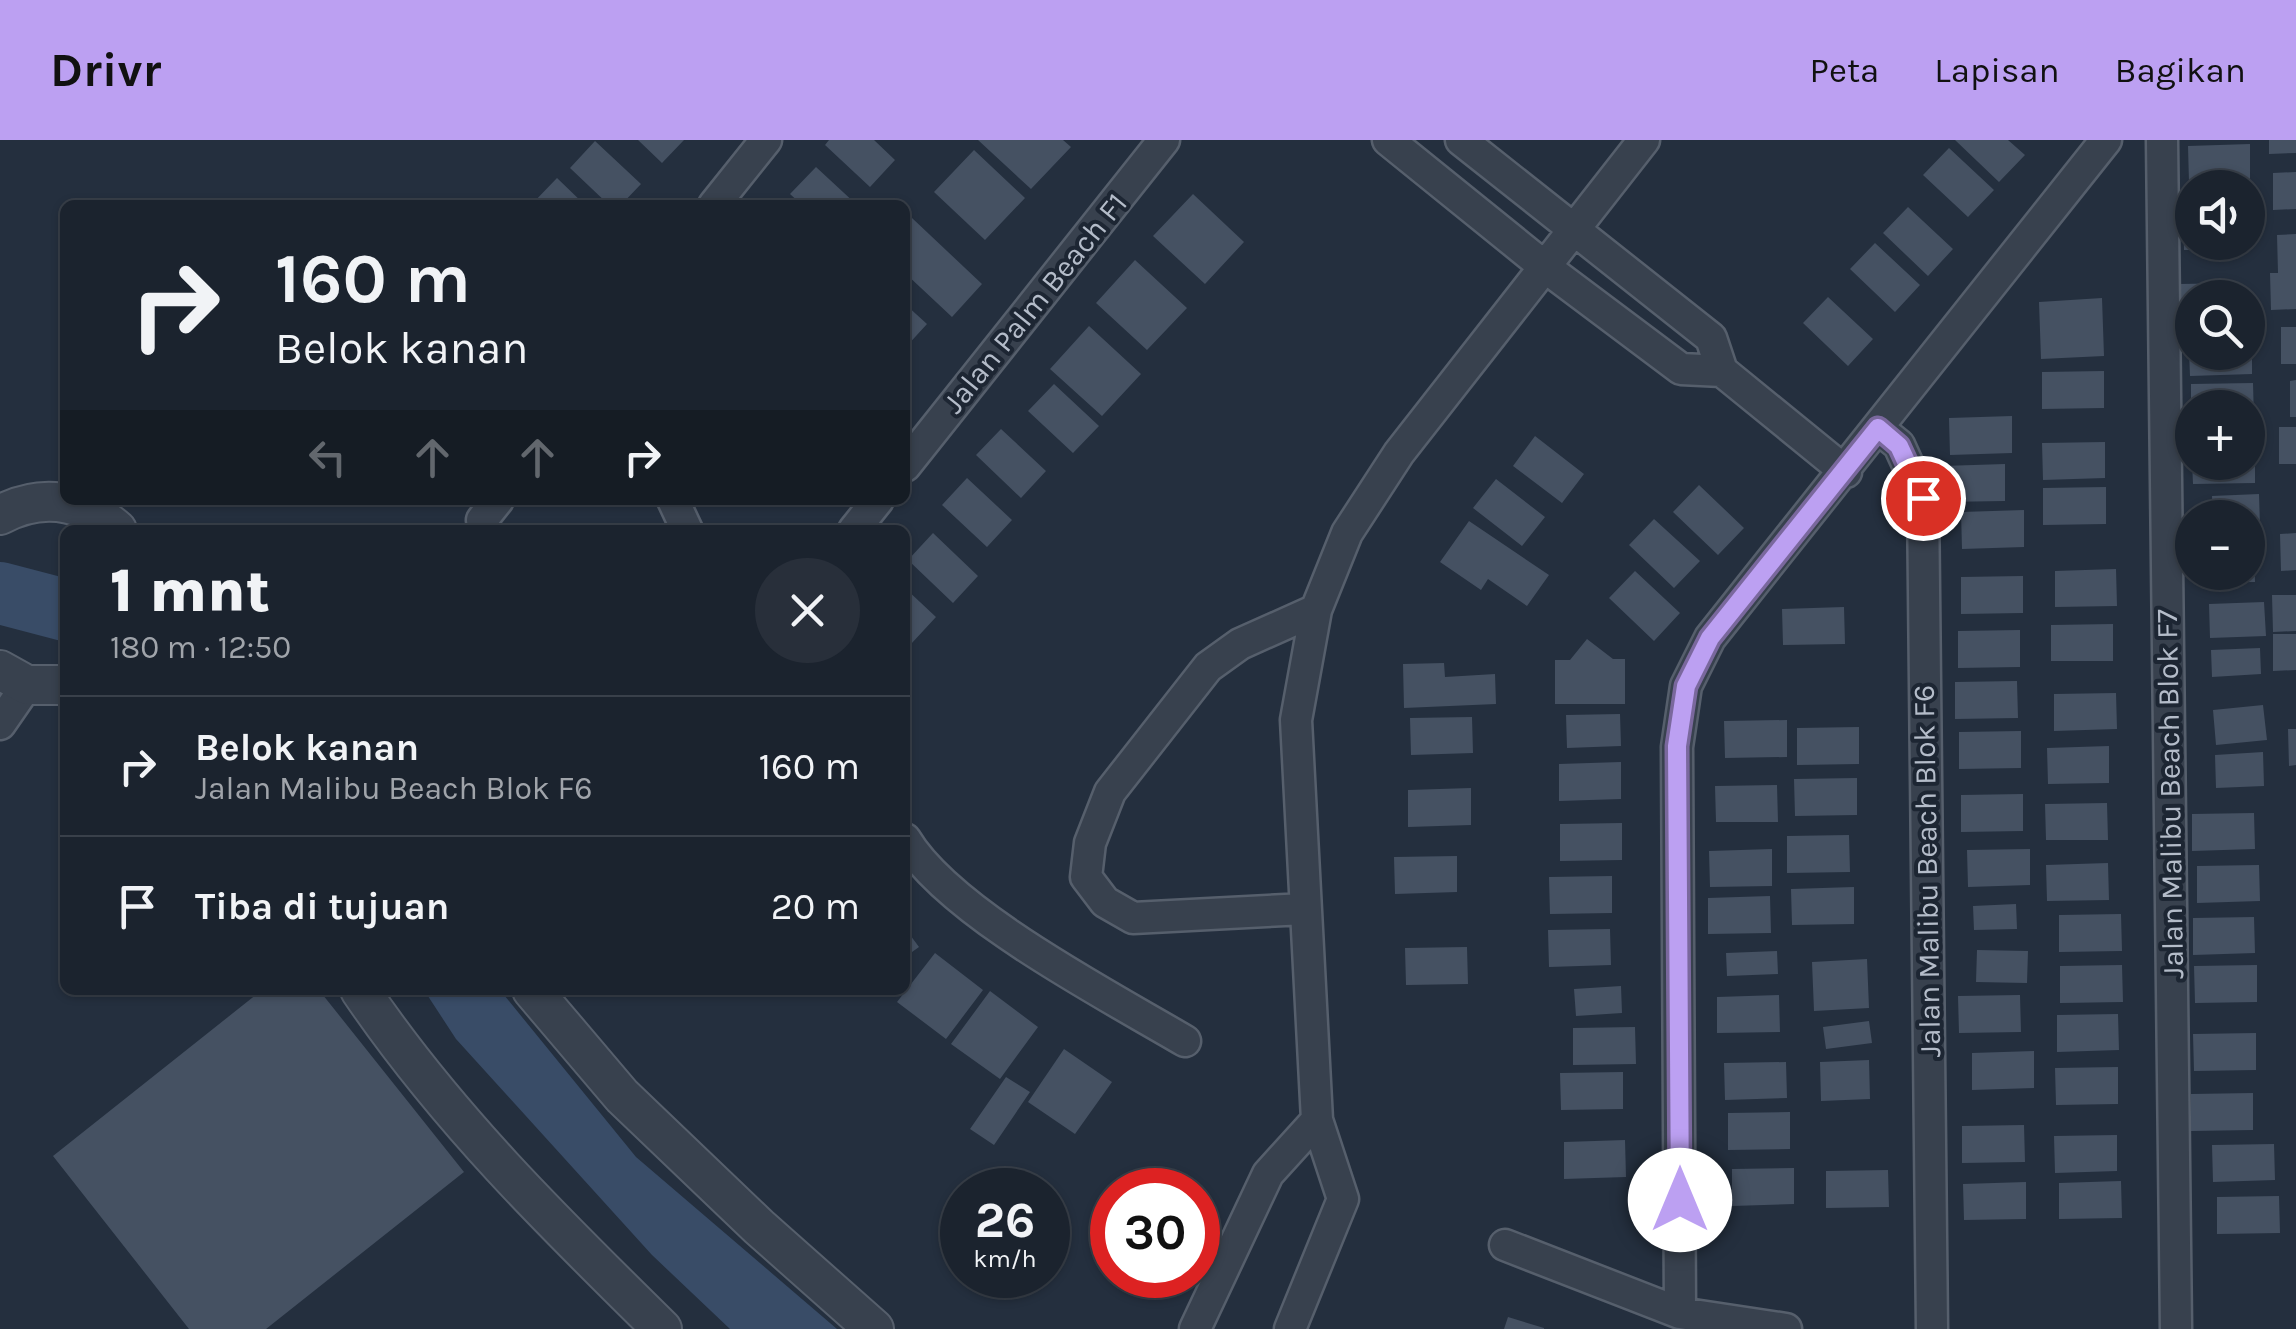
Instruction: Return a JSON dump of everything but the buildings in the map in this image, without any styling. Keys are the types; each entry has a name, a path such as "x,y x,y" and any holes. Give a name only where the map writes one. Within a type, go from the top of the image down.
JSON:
{"street":[{"path":"718,200 766,140"},
{"name":"Jalan Palm Beach F1","path":"910,460 1164,140"},
{"path":"1388,140 1545,267 1681,369 1722,371"},
{"path":"1461,140 1711,338 1722,371 1846,472"},
{"path":"1290,1329 1342,1200 1317,1120 1296,720 1316,610 1347,532 1389,469 1644,140"},
{"path":"1680,1313 1677,746 1686,686 1710,638 1846,472 2106,140"},
{"name":"Jalan Malibu Beach Blok F7","path":"2162,140 2176,1329"},
{"name":"Jalan Malibu Beach Blok F6","path":"1878,428 1899,446 1923,498 1932,1329"},
{"path":"1,514 34,502 60,502"},
{"path":"76,505 100,514 112,525"},
{"path":"858,525 874,505"},
{"path":"1305,909 1133,918 1104,902 1086,877 1090,843 1110,792 1208,667 1240,644 1316,610"},
{"path":"0,724 14,677 60,684"},
{"path":"910,843 962,898 1052,962 1185,1041"},
{"path":"363,995 402,1053 516,1187 662,1329"},
{"path":"536,995 622,1096 758,1227 874,1329"},
{"path":"1195,1329 1268,1174 1317,1120"},
{"path":"1505,1244 1680,1313 1786,1329"}],"water":[{"path":"427,995 504,995 636,1157 837,1329 730,1329 652,1255 456,1039"}],"waterway":[{"path":"0,593 60,609"}],"route":[{"path":"1680,1200 1677,746 1686,686 1710,638 1878,428 1899,446 1914,471 1923,498"}]}
